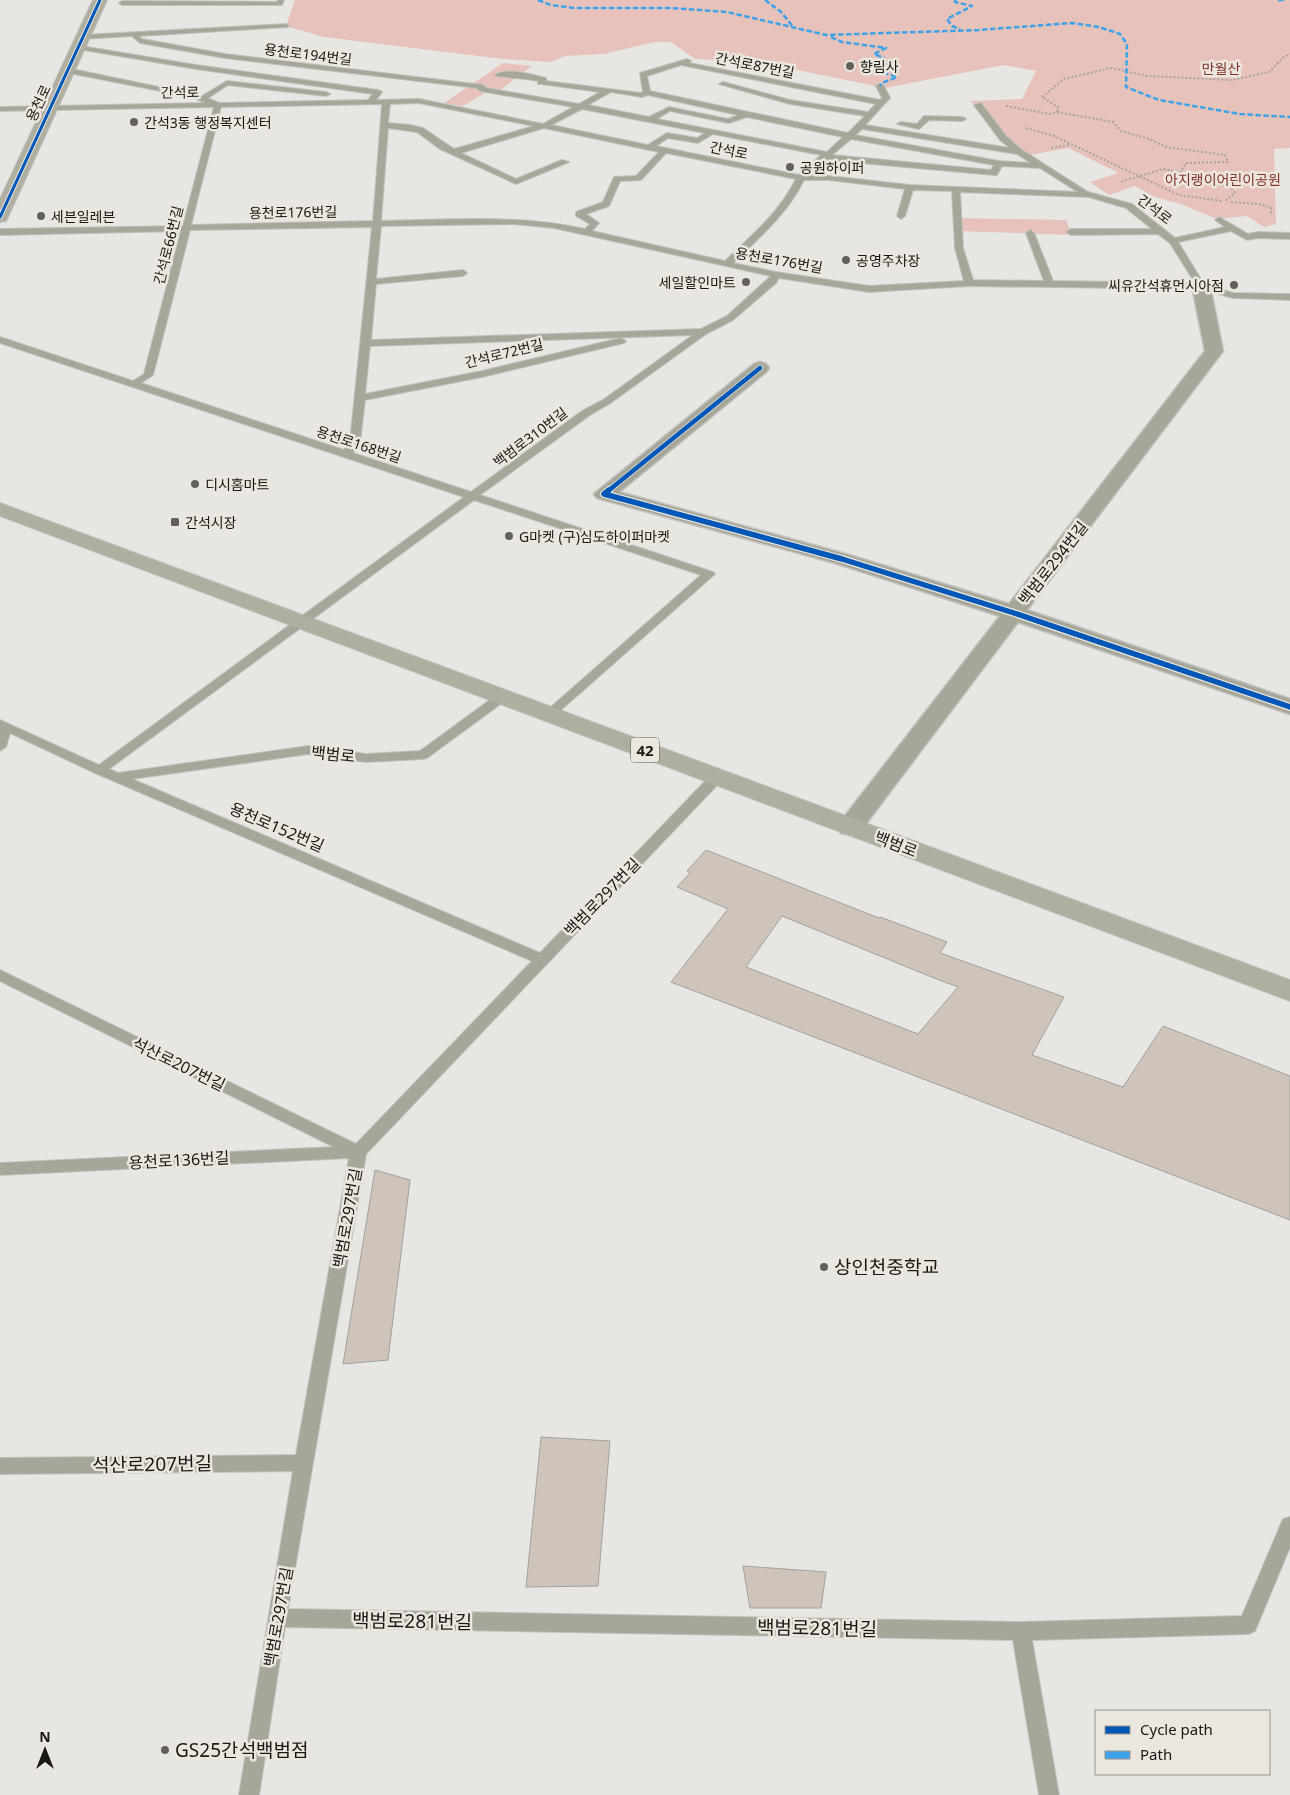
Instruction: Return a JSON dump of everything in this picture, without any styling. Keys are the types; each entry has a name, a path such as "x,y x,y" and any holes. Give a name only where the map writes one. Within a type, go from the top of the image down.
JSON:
{"main road":[{"name":"백범로","path":"0,509 1290,991"}],"street":[{"name":"용천로","path":"0,217 100,0"},
{"name":"백범로294번길","path":"850,826 1214,351 1201,286"},
{"path":"760,368 604,494 842,559 1014,612 1290,707"}],"lane":[{"path":"122,3 280,4 281,0"},
{"name":"용천로194번길","path":"81,42 133,34 286,26"},
{"name":"용천로194번길","path":"133,34 140,41 225,56 482,88 580,106"},
{"path":"81,42 196,67 378,92 370,102"},
{"path":"680,63 695,59"},
{"name":"간석로87번길","path":"647,92 643,75 680,63 881,103"},
{"name":"용천로","path":"68,70 193,95 218,105"},
{"path":"499,75 524,75 543,80 541,82 642,95 647,92 849,136 999,163 1041,166"},
{"name":"간석로","path":"202,99 227,83 360,98 360,102"},
{"name":"간석로87번길","path":"723,84 865,120 1019,152"},
{"path":"727,264 778,215 792,196 801,178 849,136 886,98 880,86"},
{"name":"간석로","path":"454,152 544,126 609,90"},
{"name":"간석로","path":"0,109 419,101 801,178 829,178 956,190 1089,195 1129,206 1161,231 1173,241 1201,286"},
{"path":"347,454 355,442 367,342 378,224 386,102"},
{"name":"간석로66번길","path":"134,384 148,375 218,105"},
{"path":"978,105 996,128 1019,152 1089,195"},
{"path":"580,106 826,156 994,173 999,163"},
{"path":"649,120 669,109 729,121 747,114"},
{"name":"간석로87번길","path":"865,120 919,126 927,118 962,119"},
{"path":"385,125 411,127 420,130 443,147 516,182 566,162"},
{"path":"649,148 667,136 698,141 711,132"},
{"path":"586,232 595,223 579,214 606,204 618,179 638,178 664,150"},
{"path":"900,216 910,187"},
{"path":"956,190 956,224 959,248 970,283"},
{"path":"1219,220 1248,237 1258,235 1290,236"},
{"name":"용천로176번길","path":"0,232 513,221 554,225 776,275 869,289 970,283 1048,283 1201,286 1211,291 1235,296 1290,297"},
{"path":"1258,235 1272,225"},
{"name":"간석로","path":"1173,241 1232,228"},
{"path":"1071,232 1161,231"},
{"path":"1030,234 1048,283"},
{"path":"372,282 463,273"},
{"name":"백범로310번길","path":"300,621 586,413 606,402 703,332 730,318 773,281 776,275"},
{"name":"간석로72번길","path":"367,342 703,332"},
{"name":"간석로72번길","path":"360,398 482,374 655,333"},
{"name":"용천로168번길","path":"0,340 709,574 549,714"},
{"path":"100,770 300,621"},
{"name":"백범로","path":"116,777 308,750 366,758 423,755 502,697"},
{"path":"0,747 3,725"},
{"name":"용천로152번길","path":"3,725 116,777 542,960"},
{"name":"백범로297번길","path":"249,1795 358,1152 717,777"},
{"name":"석산로207번길","path":"0,975 358,1152"},
{"name":"용천로136번길","path":"0,1169 358,1152"},
{"name":"석산로207번길","path":"0,1466 305,1462"},
{"name":"백범로281번길","path":"278,1618 1021,1631 1248,1625 1290,1525"},
{"path":"1021,1631 1049,1795"}],"path":[{"path":"1057,112 1058,107 1042,97 1064,79 1111,68 1147,76 1232,80 1268,72 1290,54"},
{"path":"978,105 993,104 1050,114 1057,112 1113,122 1121,131 1149,139 1166,148 1225,155 1228,162 1186,163 1181,172"},
{"path":"996,128 1024,128 1054,136 1179,195 1259,204 1271,208 1272,225"},
{"path":"1150,173 1163,169 1181,172 1181,175 1205,183 1230,186 1235,193 1225,201"}],"green space":[{"name":"만월산","path":"295,0 1290,0 1290,148 1274,149 1276,224 1264,227 1247,216 1217,219 1183,205 1152,196 1135,186 1109,195 1090,182 1119,173 1068,148 1030,155 1003,138 971,101 1022,99 1036,71 1004,65 885,88 758,62 695,59 671,42 655,42 604,54 565,56 550,62 503,59 324,37 286,26"},
{"path":"503,63 532,66 499,91 490,90 463,106 444,103"},
{"path":"955,218 1066,220 1072,235 957,231"}],"building":[{"path":"706,850 879,918 947,942 940,953 1064,997 1032,1055 1123,1087 1163,1026 1290,1076 1290,1220 671,982 728,909 677,887 690,873 687,871","holes":["782,916 958,987 918,1034 746,967"]},
{"path":"375,1170 410,1180 388,1360 343,1364"},
{"path":"541,1437 610,1441 598,1586 526,1587"},
{"path":"743,1566 826,1572 821,1608 750,1608"}],"marked path":[{"path":"538,0 559,7 574,8 634,7 727,12 826,35 978,30 1072,23 1099,27 1120,34 1127,44 1126,87 1159,100 1240,114 1290,117"},
{"path":"765,0 781,12 794,28"},
{"path":"955,0 955,2 972,6 947,19 952,26 960,29"},
{"path":"1278,0 1286,0"},
{"path":"831,37 842,42 886,48 874,54 884,58 881,62 893,67 882,72 897,77 882,83 880,86"}],"cycle path":[{"path":"0,217 100,0"},
{"path":"760,368 604,494 842,559 1014,613 1290,707"}],"place":[{"name":"향림사","path":"850,66"},
{"name":"간석3동 행정복지센터","path":"134,122"},
{"name":"공원하이퍼","path":"790,167"},
{"name":"세븐일레븐","path":"41,216"},
{"name":"공영주차장","path":"846,260"},
{"name":"세일할인마트","path":"746,282"},
{"name":"씨유간석휴먼시아점","path":"1234,285"},
{"name":"디시홈마트","path":"195,484"},
{"name":"간석시장","path":"175,522"},
{"name":"G마켓 (구)심도하이퍼마켓","path":"509,536"},
{"name":"상인천중학교","path":"824,1267"},
{"name":"GS25간석백범점","path":"165,1750"}],"park label":[{"name":"아지랭이어린이공원","path":"1223,179"}]}
